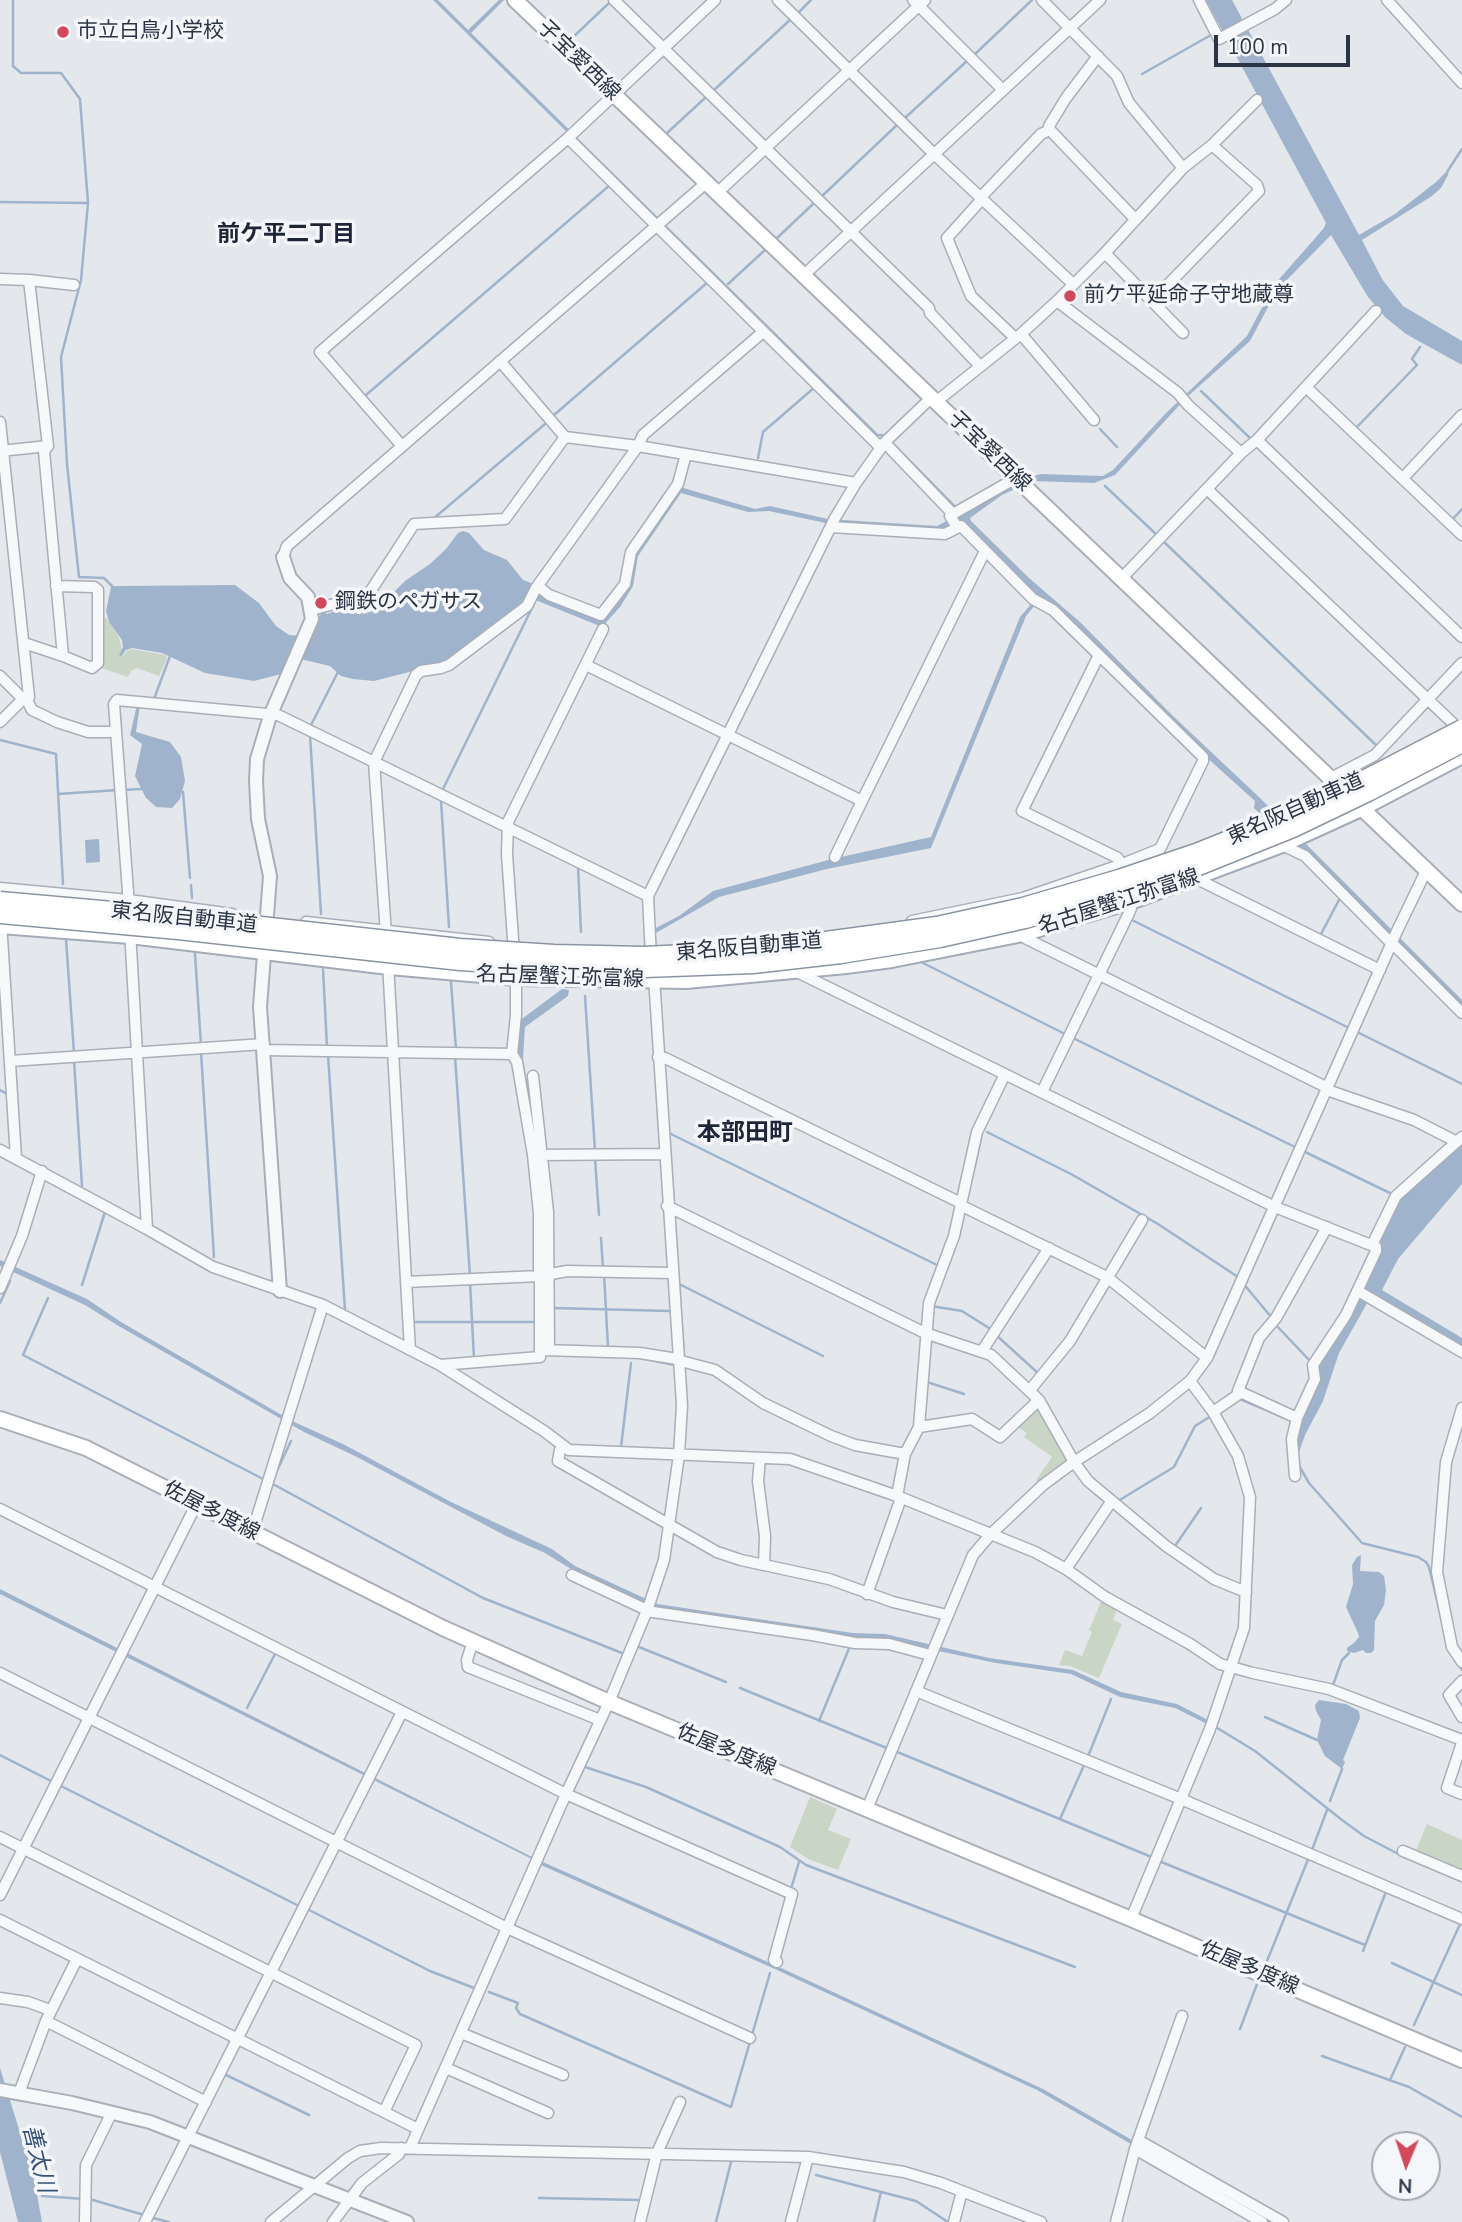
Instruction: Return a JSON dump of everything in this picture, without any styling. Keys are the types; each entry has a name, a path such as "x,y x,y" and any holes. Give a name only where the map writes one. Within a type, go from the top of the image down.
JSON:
{"highway":[{"name":"東名阪自動車道","path":"0,900 460,948 644,956 752,951 937,926 1023,907 1119,879 1196,853 1286,817 1462,731"},
{"name":"東名阪自動車道","path":"1,922 178,930 460,961 554,967 645,968 740,964 841,954 952,936 1122,892 1201,865 1293,828 1462,744"}],"main road":[{"name":"子宝愛西線","path":"514,0 1462,904"},
{"name":"名古屋蟹江弥富線","path":"1,922 389,967 516,978 654,981 753,976 892,960 1023,934 1133,901 1198,879 1283,844 1361,809 1462,756"},
{"name":"佐屋多度線","path":"0,1419 86,1448 473,1642 609,1702 1460,2055"}],"street":[{"path":"614,0 929,308 930,313 980,366"},
{"path":"402,446 320,352 571,135 715,0"},
{"path":"778,0 934,154 1073,284"},
{"path":"1042,0 1117,76 1129,103 1183,168"},
{"path":"804,275 1100,0"},
{"path":"1199,0 1219,38 1275,9 1286,0"},
{"path":"1387,0 1462,83"},
{"path":"717,193 919,2 1003,90"},
{"path":"1098,56 1049,126 1135,219"},
{"path":"333,2222 362,2183 399,2154 418,2129 609,1702 664,1560 679,1455 682,1405 648,896 833,523 856,483 886,442 934,399 980,366 1057,300 1105,253 1183,168 1212,145 1257,100"},
{"path":"1050,130 1041,134 947,238 971,296 1018,335 1094,420"},
{"path":"571,135 763,332 886,442 955,513 957,527"},
{"path":"1153,300 1259,191 1257,185 1212,145"},
{"path":"280,1291 260,1007 270,876 258,819 256,781 257,759 270,716 312,619 308,597 290,578 283,557 287,546 706,183"},
{"path":"1105,253 1182,333"},
{"path":"0,279 74,285"},
{"path":"29,280 48,446 44,452 63,656"},
{"path":"1057,300 1183,398 1241,453"},
{"path":"1121,579 1241,453 1257,440 1376,311"},
{"path":"410,1350 389,967 374,762 416,675 421,671 449,664 527,607 537,587 638,446 643,435 763,332"},
{"path":"500,361 565,437 638,446 856,483"},
{"path":"1306,387 1462,535"},
{"path":"1403,478 1462,415"},
{"path":"0,422 29,697 0,722"},
{"path":"312,610 338,603 346,603 359,609 414,524 505,519 565,437"},
{"path":"1257,440 1462,637"},
{"path":"2,451 48,446"},
{"path":"537,587 549,596 601,615 625,584 631,551 678,484 686,454"},
{"path":"955,513 1021,483"},
{"path":"1207,489 1462,731"},
{"path":"0,888 129,900 266,919 385,929 513,945 650,947 746,944 912,922 1023,898 1120,866 1160,849 1203,757 1052,610 1033,600 961,526 945,534 833,523"},
{"path":"835,857 985,551"},
{"path":"24,643 92,668 98,663 98,590 94,587 56,586"},
{"path":"538,1155 517,1062 512,1054 516,978 507,829 603,629"},
{"path":"1099,655 1023,811 1118,858 1120,866"},
{"path":"1331,778 1375,755 1462,663"},
{"path":"586,665 862,801"},
{"path":"0,676 25,699 32,710 88,732 116,732"},
{"path":"148,1229 129,900 114,704 117,701 278,715 648,896"},
{"path":"1283,844 1305,856 1462,1013"},
{"path":"867,1809 973,1555 991,1534 1043,1485 1150,1413 1190,1381 1207,1358 1426,871"},
{"path":"1198,879 1380,970"},
{"path":"0,900 16,1158"},
{"path":"1042,1092 1133,901"},
{"path":"1023,934 1025,938 1327,1089 1414,1120 1459,1140 1396,1196 1372,1245"},
{"path":"795,971 1275,1207 1376,1247 1363,1294 1314,1363 1315,1379 1297,1418 1292,1439 1295,1476"},
{"path":"10,1061 264,1047 512,1054"},
{"path":"658,1057 1107,1277 1207,1358"},
{"path":"867,1594 899,1497 905,1454 919,1427 929,1303 954,1236 977,1132 1005,1074"},
{"path":"440,1365 540,1357 544,1350 533,1076"},
{"path":"0,1086 12,1092"},
{"path":"0,1150 148,1229 213,1268 323,1305 440,1365 544,1431 569,1450 790,1459 899,1497 991,1534 1066,1569 1105,1597 1220,1664 1329,1689 1462,1742 1447,1788 1462,1794"},
{"path":"538,1155 664,1154"},
{"path":"0,1288 10,1267 43,1171"},
{"path":"667,1206 925,1333 991,1355 1039,1400 1074,1462 1111,1502 1166,1546 1214,1579 1246,1592"},
{"path":"1030,1390 1070,1341 1142,1220"},
{"path":"1239,1394 1259,1338 1274,1321 1327,1227"},
{"path":"982,1351 1049,1248"},
{"path":"406,1282 543,1275 567,1271 672,1273"},
{"path":"1363,1294 1462,1352"},
{"path":"252,1533 323,1305"},
{"path":"544,1350 640,1353 715,1370 763,1403 831,1436 864,1447 905,1454"},
{"path":"1131,1919 1212,1724 1243,1633 1250,1497 1238,1456 1213,1412 1190,1381"},
{"path":"1213,1412 1239,1394"},
{"path":"1239,1394 1297,1418"},
{"path":"919,1427 971,1419 1000,1437 1039,1400"},
{"path":"1462,1408 1446,1462 1437,1572 1452,1647 1462,1662"},
{"path":"564,1446 560,1450 558,1461 717,1552 829,1579 867,1594 947,1615"},
{"path":"760,1458 758,1481 765,1535 764,1565"},
{"path":"1066,1569 1111,1502"},
{"path":"0,1895 196,1505"},
{"path":"0,1509 566,1794 792,1894 774,1960 778,1962"},
{"path":"572,1575 648,1607 855,1643 933,1649"},
{"path":"473,1642 467,1660 468,1667 600,1720"},
{"path":"0,1674 507,1928 750,2038"},
{"path":"1462,1681 1449,1695 1462,1717"},
{"path":"916,1691 1181,1799 1462,1919"},
{"path":"145,2222 402,1712"},
{"path":"0,1837 415,2045 384,2112"},
{"path":"1403,1851 1462,1876"},
{"path":"0,1920 418,2129"},
{"path":"77,1959 10,2092 112,2112 189,2136 312,2187 407,2222"},
{"path":"0,1998 28,2002 50,2010"},
{"path":"1116,2222 1136,2144 1182,2016"},
{"path":"46,2021 206,2102"},
{"path":"461,2033 563,2075"},
{"path":"446,2068 548,2113"},
{"path":"640,2222 657,2153 680,2102"},
{"path":"85,2222 86,2165 112,2112"},
{"path":"1136,2144 1275,2220"},
{"path":"1136,2144 1262,2222"},
{"path":"271,2222 348,2158 360,2151 381,2148 808,2157 904,2172 962,2190 1041,2222"},
{"path":"791,2222 808,2157"},
{"path":"954,2222 962,2190"}],"green space":[{"path":"102,618 106,618 118,635 121,658 132,649 165,655 167,658 159,676 137,668 132,670 128,677 101,668"},
{"path":"1035,1408 1039,1408 1067,1458 1067,1462 1039,1484 1036,1480 1052,1457 1024,1437 1027,1433 1016,1426"},
{"path":"1101,1602 1117,1610 1113,1620 1122,1624 1099,1678 1070,1666 1059,1665 1065,1650 1082,1656"},
{"path":"810,1797 837,1809 828,1830 851,1839 838,1870 808,1859 790,1847"},
{"path":"1427,1824 1462,1840 1462,1873 1415,1853"}],"water":[{"path":"433,0 438,0 468,30 499,0 504,0 471,33 878,434 884,434 892,441 964,514 1029,477 1041,474 1103,476 1113,470 1166,413 1247,336 1274,285 1324,228 1326,223 1206,0 1232,0 1359,235 1395,214 1449,169 1441,188 1432,196 1362,240 1382,279 1403,306 1462,341 1462,365 1406,334 1385,317 1368,297 1331,235 1277,290 1250,341 1187,397 1115,475 1094,483 1032,481 1002,495 970,518 1029,578 1080,622 1173,716 1260,798 1462,1000 1462,1008 1254,808 1255,801 1205,756 1056,608 1035,605 1026,616 931,848 827,869 719,897 654,934 652,930 679,916 713,891 832,859 931,837 1020,617 1033,602 963,524 947,532 840,526 769,511 748,512 681,493 638,556 633,586 620,607 602,627 528,597 523,599 519,607 444,663 374,681 341,676 330,666 293,655 285,673 254,681 205,673 162,653 132,648 126,650 121,657 119,655 123,647 122,640 109,622 106,611 111,587 235,585 259,603 276,626 289,635 310,641 322,611 327,614 335,611 360,615 376,610 405,581 430,564 458,533 463,531 469,533 484,550 507,560 523,580 531,583 537,594 601,621 616,603 633,553 680,487 755,509 770,506 828,519 937,526 954,517 884,437 871,432"},
{"path":"137,705 140,705 136,732 170,742 181,757 185,781 180,799 172,808 156,807 146,798 135,776 142,744 130,735"},
{"path":"99,839 100,862 86,863 85,840"},
{"path":"562,989 569,990 568,996 525,1027 523,1059 540,1157 545,1362 541,1214 521,1064 516,1049 519,1021"},
{"path":"1462,1142 1462,1184 1398,1259 1382,1290 1462,1338 1462,1349 1370,1298 1339,1353 1323,1401 1305,1435 1299,1452 1299,1466 1294,1442 1317,1365 1364,1291 1382,1251 1380,1233 1400,1198"},
{"path":"0,1260 87,1299 121,1322 292,1421 343,1444 451,1502 552,1549 575,1566 657,1604 853,1633 885,1634 989,1658 1073,1670 1121,1692 1177,1704 1210,1721 1209,1725 1175,1708 1120,1697 1071,1674 996,1663 895,1642 656,1609 576,1572 545,1553 506,1536 304,1432 85,1305 0,1266"},
{"path":"1361,1555 1360,1571 1379,1572 1384,1576 1386,1590 1384,1605 1375,1621 1374,1650 1371,1653 1363,1650 1354,1653 1347,1651 1359,1637 1346,1607 1353,1584 1352,1565"},
{"path":"0,1589 532,1857 532,1859 0,1594"},
{"path":"1319,1700 1346,1704 1359,1711 1360,1718 1342,1769 1325,1756 1317,1740 1321,1720 1315,1705"},
{"path":"543,1862 1043,2089 1275,2222 1267,2222 1037,2090 541,1865"},
{"path":"0,2068 34,2178 42,2222 18,2222 0,2152"}],"waterway":[{"path":"13,0 13,66 21,73 61,73 80,99 88,203 81,280 61,357 67,464 79,577 104,578 113,587"},
{"path":"798,13 811,0"},
{"path":"974,55 1032,0"},
{"path":"569,41 608,4"},
{"path":"714,90 791,19"},
{"path":"1142,74 1211,35"},
{"path":"906,117 968,60"},
{"path":"667,133 705,98"},
{"path":"819,199 898,124"},
{"path":"1447,172 1462,149"},
{"path":"942,155 949,162"},
{"path":"366,395 610,185"},
{"path":"0,202 88,203"},
{"path":"777,238 813,204"},
{"path":"728,284 765,250"},
{"path":"554,415 708,282"},
{"path":"1356,428 1417,365 1412,359 1420,347"},
{"path":"758,458 763,432 815,387"},
{"path":"1201,391 1250,438"},
{"path":"433,519 545,424"},
{"path":"1100,429 1117,447"},
{"path":"1105,486 1158,536"},
{"path":"1451,521 1462,509"},
{"path":"1163,541 1378,747"},
{"path":"442,791 533,606"},
{"path":"151,699 154,699 170,656"},
{"path":"310,727 339,670"},
{"path":"310,735 321,914"},
{"path":"0,740 56,754 63,884"},
{"path":"123,790 141,789"},
{"path":"58,794 118,790"},
{"path":"183,792 190,878"},
{"path":"441,800 449,927"},
{"path":"578,866 581,932"},
{"path":"191,885 192,898"},
{"path":"1320,936 1340,898"},
{"path":"1130,919 1351,1029"},
{"path":"66,939 74,1053"},
{"path":"195,954 201,1045"},
{"path":"923,963 1067,1035"},
{"path":"323,969 327,1047"},
{"path":"451,982 456,1049"},
{"path":"585,996 595,1151"},
{"path":"1357,1032 1462,1084"},
{"path":"1071,1037 1297,1148"},
{"path":"494,1049 505,1049"},
{"path":"201,1052 214,1257"},
{"path":"328,1055 345,1310"},
{"path":"455,1056 470,1276"},
{"path":"74,1060 82,1186"},
{"path":"0,1090 7,1094"},
{"path":"987,1132 1071,1174 1158,1224 1238,1277"},
{"path":"669,1133 939,1266"},
{"path":"975,1165 980,1141"},
{"path":"1305,1152 1392,1194"},
{"path":"595,1159 599,1215"},
{"path":"672,1183 674,1204"},
{"path":"82,1285 105,1212"},
{"path":"675,1231 684,1357"},
{"path":"601,1238 603,1269"},
{"path":"604,1274 608,1347"},
{"path":"0,1303 10,1281"},
{"path":"470,1282 474,1359"},
{"path":"1242,1282 1272,1318"},
{"path":"679,1284 823,1356"},
{"path":"48,1298 23,1355 265,1480"},
{"path":"931,1306 962,1311 992,1330"},
{"path":"553,1308 670,1311"},
{"path":"412,1322 537,1322"},
{"path":"1275,1324 1311,1362"},
{"path":"995,1334 1039,1374"},
{"path":"636,1357 674,1365"},
{"path":"621,1447 631,1363"},
{"path":"927,1382 964,1394"},
{"path":"1240,1399 1292,1421"},
{"path":"1118,1501 1174,1467 1195,1426 1211,1416"},
{"path":"274,1477 291,1441"},
{"path":"1298,1464 1309,1483 1362,1543 1418,1557 1426,1562 1442,1621"},
{"path":"271,1483 483,1598 622,1653"},
{"path":"1167,1541 1175,1546 1201,1508"},
{"path":"819,1721 850,1646"},
{"path":"639,1647 726,1682"},
{"path":"1449,1650 1462,1670"},
{"path":"247,1708 276,1652"},
{"path":"1333,1685 1342,1660 1349,1653"},
{"path":"740,1688 889,1749"},
{"path":"1087,1759 1111,1699"},
{"path":"1265,1717 1317,1740"},
{"path":"1214,1726 1255,1751 1364,1836 1404,1857"},
{"path":"895,1751 1154,1858"},
{"path":"0,1755 53,1782"},
{"path":"1060,1819 1085,1763"},
{"path":"585,1767 646,1787 780,1847 806,1865 1075,1967"},
{"path":"1330,1801 1342,1769"},
{"path":"59,1785 301,1907"},
{"path":"1312,1850 1327,1810"},
{"path":"1267,1961 1309,1857"},
{"path":"1159,1861 1365,1945"},
{"path":"791,1889 799,1862"},
{"path":"1363,1951 1387,1889"},
{"path":"307,1909 430,1971 474,1988"},
{"path":"1414,2025 1461,1922"},
{"path":"1392,1963 1462,1995"},
{"path":"489,1992 518,2003 516,2008 520,2014 731,2107 770,1973"},
{"path":"1240,2029 1257,1984"},
{"path":"1390,2080 1405,2047"},
{"path":"1322,2056 1409,2087 1462,2117"},
{"path":"224,2074 309,2115"},
{"path":"716,2222 732,2158"},
{"path":"816,2175 916,2201 948,2222"},
{"path":"874,2222 881,2192"},
{"name":"善太川","path":"42,2196 84,2199"},
{"path":"539,2198 640,2200"},
{"path":"93,2200 144,2215"},
{"path":"153,2218 169,2222"}],"place":[{"name":"市立白鳥小学校","path":"63,32"},
{"name":"前ケ平延命子守地蔵尊","path":"1070,296"},
{"name":"鋼鉄のペガサス","path":"321,603"}],"district":[{"name":"前ケ平二丁目","path":"286,235"},
{"name":"本部田町","path":"745,1134"}]}
